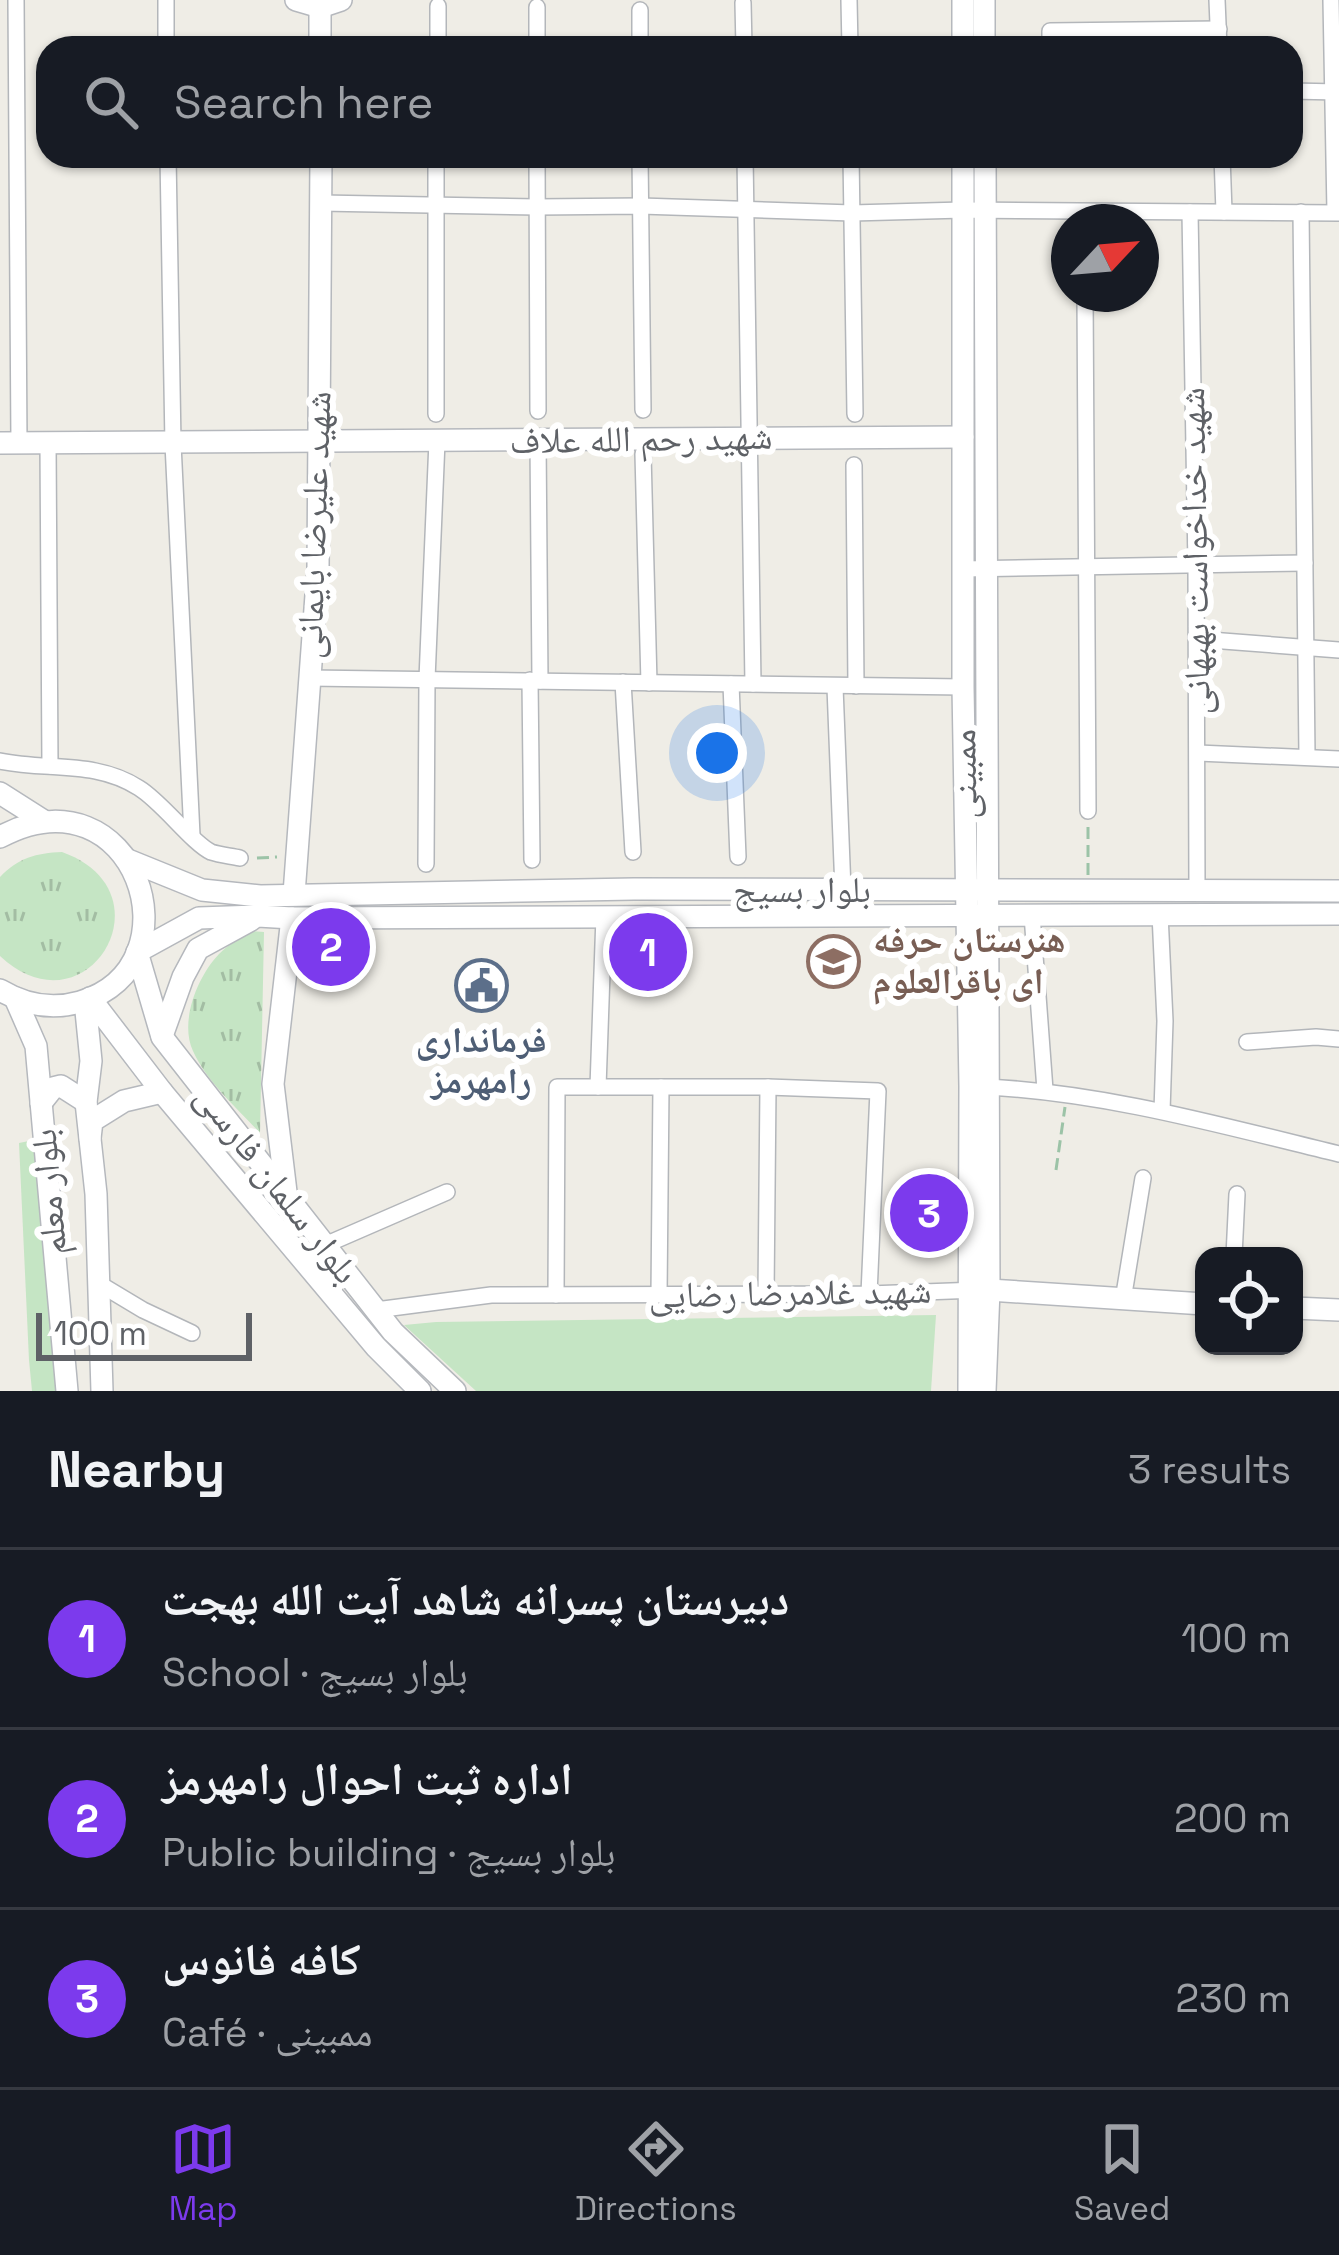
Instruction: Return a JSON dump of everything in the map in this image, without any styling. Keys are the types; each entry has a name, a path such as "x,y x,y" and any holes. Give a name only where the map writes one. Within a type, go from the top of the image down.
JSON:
{"main road":[{"path":"296,0 330,4 323,36"},
{"path":"963,0 963,36"},
{"path":"984,0 985,36"},
{"name":"شهید علیرضا بایمانی","path":"294,895 318,568 321,168"},
{"name":"ممبینی","path":"965,168 974,210 980,1290 969,1391"},
{"name":"ممبینی","path":"976,891 963,687 974,569 963,437 974,210 983,168"},
{"name":"شهید رحم الله علاف","path":"9,443 963,437"},
{"name":"بلوار بسیج","path":"0,793 44,821 91,829 128,860 202,890 260,896 667,889 1339,891"},
{"path":"0,837 44,821"},
{"path":"128,860 140,881 145,905 137,952"},
{"path":"667,889 667,917"},
{"path":"199,918 195,905 202,890"},
{"name":"بلوار بسیج","path":"88,999 124,973 137,952 199,918 1339,914"},
{"path":"976,915 987,1087 980,1290 985,1391"},
{"path":"162,1036 197,949 258,916"},
{"path":"286,1196 273,1084 292,918"},
{"name":"بلوار سلمان فارسی","path":"137,952 162,1036 393,1332 455,1391"},
{"path":"7,994 38,1005 62,1006 88,999"},
{"name":"بلوار معلم","path":"7,994 36,1046 67,1391"},
{"name":"بلوار سلمان فارسی","path":"88,999 376,1348 420,1391"},
{"name":"بلوار معلم","path":"88,999 91,1061 86,1102 96,1194 102,1391"},
{"path":"41,1103 53,1088 61,1086 86,1102"},
{"path":"89,1144 92,1121 124,1101 162,1092"},
{"name":"شهید غلامرضا رضایی","path":"980,1290 1195,1304"},
{"path":"1303,1308 1339,1310"}],"street":[{"path":"9,443 16,0"},
{"path":"166,0 166,36"},
{"path":"849,0 850,36"},
{"path":"1217,0 1219,36"},
{"path":"1159,213 1337,213 1331,0"},
{"path":"743,3 744,36"},
{"path":"438,36 439,6"},
{"path":"537,7 537,36"},
{"path":"640,10 640,36"},
{"path":"1050,36 1050,32 1219,28"},
{"path":"1303,91 1335,92"},
{"path":"168,168 173,444 192,835"},
{"path":"436,168 436,414"},
{"path":"537,168 538,411"},
{"path":"640,168 643,410"},
{"path":"745,168 753,684"},
{"path":"851,168 855,414"},
{"path":"1222,168 1224,212"},
{"path":"321,203 852,213 974,210 1051,215"},
{"name":"شهید خداخواست بهبهانی","path":"1190,212 1197,891"},
{"path":"1301,212 1307,756"},
{"path":"1085,312 1088,811"},
{"path":"532,860 538,440"},
{"path":"426,864 427,680 437,441"},
{"path":"48,443 50,766"},
{"path":"643,454 649,682"},
{"path":"854,465 856,686"},
{"path":"974,569 1305,563"},
{"path":"1197,639 1339,650"},
{"path":"309,678 963,687"},
{"path":"623,682 633,853"},
{"path":"731,684 738,857"},
{"path":"835,686 843,890"},
{"path":"1198,753 1339,759"},
{"path":"0,761 32,768 92,768 139,788 208,851 239,858"},
{"path":"1160,914 1165,1021 1162,1111"},
{"path":"1032,915 1045,1090"},
{"path":"598,1087 604,916"},
{"path":"1247,1042 1339,1039"},
{"path":"556,1295 557,1087 878,1091 869,1294"},
{"path":"658,1294 661,1087"},
{"path":"987,1087 1045,1090 1162,1111 1339,1154"},
{"path":"766,1294 768,1088"},
{"path":"1123,1300 1143,1178"},
{"path":"325,1245 447,1192"},
{"path":"1234,1247 1237,1194"},
{"path":"98,1283 192,1333"},
{"name":"شهید غلامرضا رضایی","path":"376,1310 491,1295 980,1290"}],"path":[{"path":"1088,811 1088,891"},
{"path":"239,858 297,857"},
{"path":"1056,1170 1067,1094"}],"green space":[{"path":"62,852 95,871 112,897 114,924 105,949 87,969 62,980 32,976 0,956 0,877 28,858"},
{"path":"250,931 264,932 260,1133 206,1073 193,1051 188,1026 204,974 219,954"},
{"path":"39,1139 59,1391 32,1391 29,1360 19,1143"},
{"path":"936,1315 931,1391 476,1391 404,1325 436,1322"}],"place":[{"name":"اداره ثبت احوال رامهرمز","path":"331,947"},
{"name":"دبیرستان پسرانه شاهد آیت الله بهجت","path":"648,952"},
{"name":"هنرستان حرفه ای باقرالعلوم","path":"834,961"},
{"name":"فرمانداری رامهرمز","path":"481,985"},
{"name":"کافه فانوس","path":"929,1213"}]}
